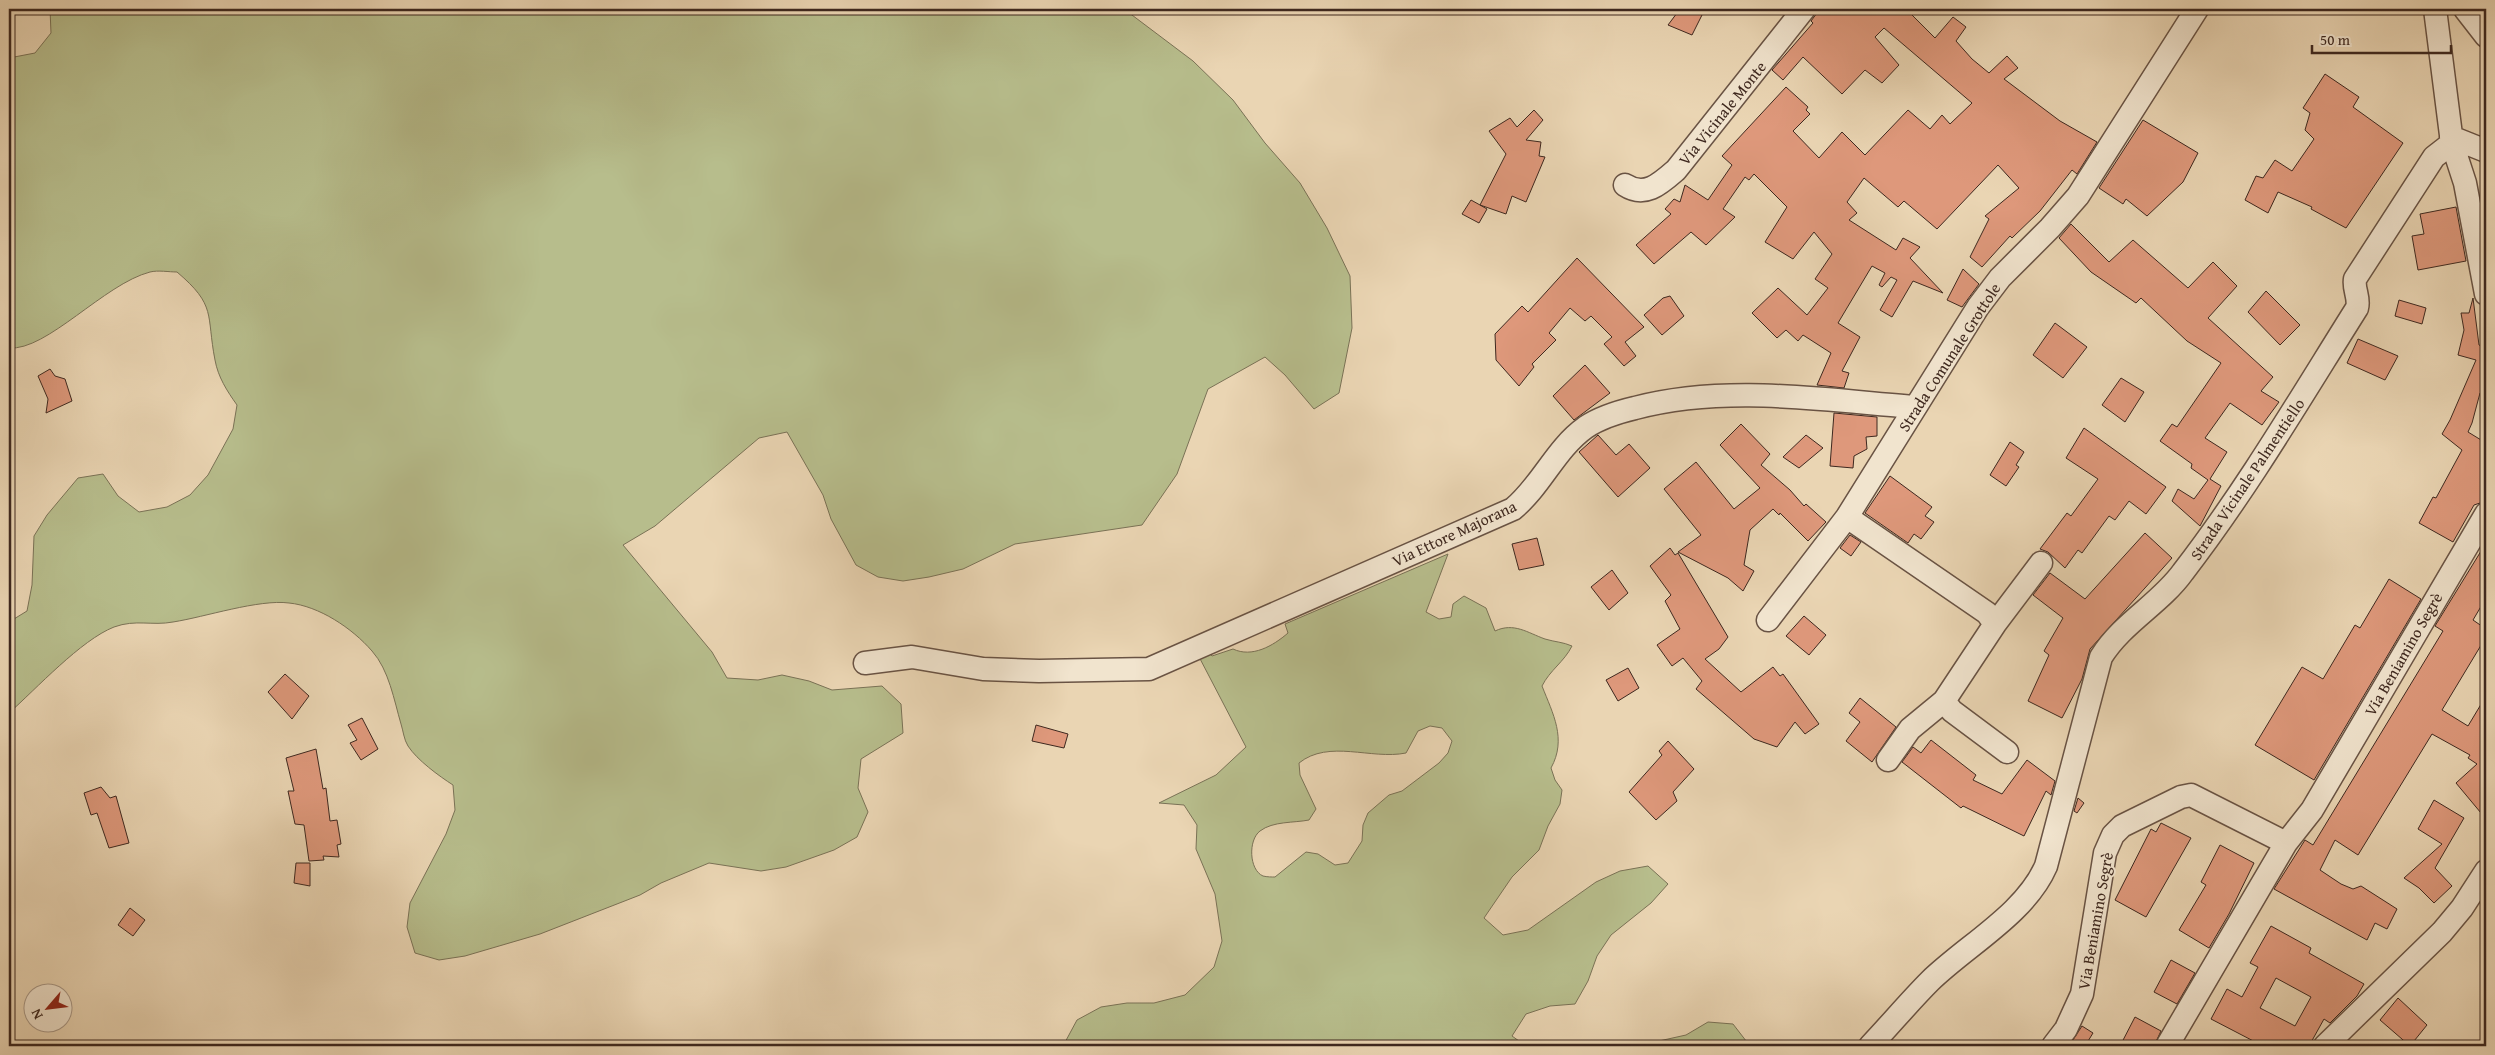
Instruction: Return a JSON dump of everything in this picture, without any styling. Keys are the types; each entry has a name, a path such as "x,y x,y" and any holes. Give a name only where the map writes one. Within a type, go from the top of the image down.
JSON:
{"street":[{"name":"Via Vicinale Monte","path":"1624,185 1633,190 1647,190 1661,183 1676,170 1804,9"},
{"name":"Strada Comunale Grottole","path":"1768,620 1847,517 1989,292 2078,196 2197,9"},
{"path":"2435,9 2452,140 2464,183 2486,294"},
{"path":"2464,9 2486,36"},
{"path":"2452,140 2486,151"},
{"name":"Strada Vicinale Palmentiello","path":"1870,1046 1930,981 2022,902 2040,881 2069,785 2081,740 2093,681 2101,657 2120,632 2181,576 2234,505 2357,308 2359,303 2354,286 2355,279 2434,157 2452,140"},
{"name":"Via Ettore Majorana","path":"865,663 912,657 992,669 1038,671 1149,670 1513,509 1535,487 1552,460 1570,439 1606,416 1659,401 1690,396 1781,396 1915,407"},
{"name":"Via Beniamino Segrè","path":"2167,1046 2286,843 2312,810 2486,514"},
{"path":"1847,517 1987,613 1995,624"},
{"path":"1888,760 1910,728 1944,700 1995,624 2041,563"},
{"path":"1944,700 1952,711 2007,752"},
{"name":"Via Beniamino Segrè","path":"2053,1046 2066,1029 2082,994 2105,853 2113,835 2122,826 2181,797 2191,795 2286,843"},
{"path":"2325,1046 2442,932 2462,908 2486,871"}],"green space":[{"path":"50,9 1124,9 1193,61 1233,100 1265,143 1300,183 1327,228 1350,276 1352,328 1339,393 1314,409 1285,375 1265,357 1208,389 1177,474 1142,525 1015,544 963,569 903,581 878,577 856,565 831,519 823,495 787,432 759,438 655,526 623,545 712,652 727,678 758,680 782,675 809,681 832,690 882,686 901,704 903,733 861,759 858,788 868,812 857,837 834,850 786,867 761,871 709,863 661,883 640,895 540,934 465,956 439,960 415,953 407,927 410,903 446,834 455,810 453,785 423,762 408,746 383,667 364,642 345,626 312,609 300,605 277,602 248,606 173,622 130,623 114,627 101,633 73,654 9,713 9,622 27,611 32,585 34,536 47,515 78,478 103,474 118,496 139,512 167,507 190,495 208,475 233,429 237,405 226,389 218,372 212,344 210,321 204,303 199,294 177,272 153,271 132,279 114,289 41,339 24,346 9,348 9,58 35,53 51,33"},
{"path":"1448,554 1426,612 1439,619 1451,617 1453,604 1464,596 1486,608 1495,631 1515,628 1572,646 1542,686 1557,727 1558,747 1551,768 1555,780 1562,790 1560,804 1548,826 1539,850 1512,877 1484,918 1503,935 1528,930 1596,882 1620,871 1648,866 1668,884 1651,903 1611,935 1597,956 1588,981 1575,1004 1550,1006 1526,1014 1512,1036 1526,1046 1063,1046 1077,1020 1101,1007 1127,1003 1154,1003 1185,995 1214,967 1222,941 1215,894 1196,849 1197,825 1184,805 1159,803 1216,775 1246,747 1197,653 1205,649 1212,656 1233,649 1248,652 1262,649 1288,633 1285,624","holes":["1430,726 1442,728 1452,741 1448,753 1439,763 1402,791 1389,795 1368,813 1363,825 1362,841 1348,863 1335,865 1318,854 1306,852 1275,877 1263,876 1258,873 1252,855 1253,841 1256,835 1271,825 1309,820 1316,809 1300,775 1299,763 1323,752 1406,753 1418,731"]},
{"path":"1708,1022 1733,1024 1750,1046 1650,1046 1659,1041 1686,1035"}],"building":[{"path":"1680,9 1696,9 1703,13 1692,35 1668,25"},
{"path":"1820,9 1906,9 1935,38 1953,17 1966,27 1956,41 1972,59 1989,73 2007,56 2018,68 2004,79 2060,121 2097,142 2077,174 2072,170 2040,211 2012,238 2010,236 1982,267 1970,257 1989,219 1985,216 2019,188 1998,165 1937,229 1904,201 1898,207 1864,178 1847,202 1857,213 1849,220 1896,250 1903,238 1920,247 1910,258 1943,293 1913,281 1892,317 1880,310 1897,280 1891,277 1882,287 1879,285 1885,273 1872,266 1838,323 1860,337 1842,371 1849,373 1844,388 1817,385 1831,353 1803,335 1798,341 1786,330 1777,338 1752,313 1778,288 1807,315 1828,288 1815,279 1832,254 1814,232 1793,259 1765,242 1787,207 1754,174 1749,180 1745,177 1723,209 1735,217 1706,245 1691,232 1654,264 1636,245 1671,214 1665,209 1674,199 1680,202 1685,185 1708,200 1732,165 1722,156 1786,87 1808,107 1806,110 1810,114 1793,131 1819,158 1842,132 1865,155 1908,110 1930,129 1942,115 1950,124 1972,103 1884,28 1875,37 1899,65 1882,83 1865,70 1842,94 1803,57 1783,80 1772,70 1813,23 1811,21"},
{"path":"2325,74 2359,97 2353,107 2403,143 2346,228 2311,209 2312,207 2278,192 2268,213 2245,200 2256,176 2263,178 2275,160 2292,171 2314,139 2305,130 2310,113 2303,108"},
{"path":"1534,110 1543,120 1526,140 1541,142 1539,156 1545,157 1526,202 1512,196 1506,214 1480,205 1506,154 1489,131 1510,118 1517,127"},
{"path":"2143,120 2198,153 2183,182 2147,216 2126,199 2123,204 2099,188"},
{"path":"1471,200 1487,209 1479,223 1462,214"},
{"path":"2456,207 2466,261 2418,270 2412,236 2424,234 2420,214"},
{"path":"2071,224 2109,262 2133,240 2188,288 2213,262 2237,286 2208,318 2273,377 2261,391 2279,402 2262,425 2230,403 2205,438 2227,452 2210,479 2221,486 2200,526 2172,501 2178,489 2194,499 2208,480 2191,468 2192,464 2160,441 2172,424 2177,427 2221,363 2187,341 2141,298 2136,303 2091,272 2059,238"},
{"path":"1577,258 1644,327 1625,342 1636,356 1624,366 1604,344 1612,337 1591,316 1585,321 1570,308 1549,333 1556,340 1532,364 1534,367 1519,386 1496,360 1495,334 1522,306 1528,312"},
{"path":"1963,269 1979,284 1962,307 1947,300"},
{"path":"2266,291 2300,325 2280,345 2248,312"},
{"path":"1670,296 1684,316 1662,335 1644,315 1663,298"},
{"path":"2473,298 2479,345 2481,346 2486,335 2486,380 2484,394 2480,393 2468,432 2486,443 2486,501 2474,505 2453,542 2419,523 2433,497 2436,498 2462,450 2442,434 2476,360 2458,355 2464,330 2461,313 2469,313"},
{"path":"2399,300 2426,308 2422,324 2395,316"},
{"path":"2055,323 2087,347 2063,378 2033,355"},
{"path":"2358,339 2398,356 2385,380 2347,363"},
{"path":"1585,365 1610,393 1574,420 1553,396"},
{"path":"50,369 55,376 65,379 72,401 46,413 48,399 38,376"},
{"path":"2121,378 2144,392 2125,422 2102,405"},
{"path":"1834,413 1877,417 1877,436 1866,437 1867,449 1854,456 1853,468 1830,466"},
{"path":"1741,424 1770,454 1761,465 1790,490 1804,506 1806,504 1826,522 1808,541 1780,513 1779,515 1773,509 1750,530 1744,565 1754,571 1743,591 1728,578 1678,552 1701,535 1664,489 1696,462 1734,509 1760,488 1720,445"},
{"path":"2084,428 2166,487 2146,514 2129,501 2115,520 2109,516 2082,553 2078,550 2065,568 2048,552 2040,549 2067,513 2071,516 2098,479 2066,458"},
{"path":"1598,435 1616,455 1629,444 1650,468 1618,497 1579,452"},
{"path":"1806,435 1823,448 1799,468 1783,457"},
{"path":"2010,442 2024,452 2016,465 2019,467 2006,486 1990,475"},
{"path":"1890,476 1932,507 1925,516 1934,522 1921,539 1914,534 1908,543 1865,513"},
{"path":"2145,533 2172,558 2090,649 2082,679 2062,718 2028,701 2049,655 2044,651 2063,618 2033,595 2050,573 2085,599"},
{"path":"1850,535 1861,542 1851,556 1840,548"},
{"path":"1537,538 1544,565 1519,570 1512,544"},
{"path":"2486,543 2486,598 2473,620 2486,629 2486,637 2442,710 2468,726 2486,696 2486,819 2456,783 2477,764 2468,758 2470,755 2432,734 2358,855 2335,840 2320,870 2341,884 2353,889 2361,886 2397,909 2387,929 2375,923 2367,940 2274,889 2305,840 2313,845 2443,631 2435,626"},
{"path":"1670,548 1675,555 1678,553 1728,637 1719,649 1705,659 1741,692 1773,667 1780,676 1783,674 1819,724 1805,734 1795,722 1777,747 1754,739 1696,689 1702,681 1683,658 1672,666 1657,645 1680,629 1665,601 1671,595 1650,566"},
{"path":"1612,570 1628,593 1609,610 1591,587"},
{"path":"2389,579 2421,599 2314,780 2255,745 2302,667 2323,679 2355,625 2360,628"},
{"path":"1804,616 1826,635 1809,655 1786,636"},
{"path":"1628,668 1639,688 1618,701 1606,680"},
{"path":"285,674 309,696 292,719 268,692"},
{"path":"1860,698 1896,727 1872,762 1846,741 1860,722 1849,713"},
{"path":"362,718 378,749 361,760 350,743 357,740 348,725"},
{"path":"1036,725 1068,734 1064,748 1032,741"},
{"path":"1931,740 1976,775 1973,780 2002,794 2027,760 2055,781 2051,795 2046,791 2024,836 1963,806 1961,808 1902,762 1913,747 1921,753"},
{"path":"1668,741 1694,769 1673,792 1677,801 1656,820 1629,792 1662,755 1659,751"},
{"path":"316,749 323,789 326,788 330,821 337,820 341,844 337,845 339,857 323,856 324,860 309,861 304,825 295,824 288,791 294,791 286,758"},
{"path":"101,787 110,798 116,796 129,843 109,848 97,813 91,815 84,793"},
{"path":"2078,798 2084,803 2077,813 2074,811"},
{"path":"2434,800 2464,818 2435,868 2452,886 2434,903 2419,888 2404,878 2442,844 2418,829"},
{"path":"2161,823 2191,838 2146,917 2115,900 2151,829 2156,832"},
{"path":"2220,845 2254,863 2229,914 2209,948 2179,930 2206,885 2201,882"},
{"path":"296,863 310,863 310,886 294,883"},
{"path":"130,908 145,920 133,936 118,925"},
{"path":"2271,926 2311,948 2309,953 2364,984 2357,996 2330,1023 2324,1019 2309,1046 2263,1046 2211,1019 2227,989 2242,997 2258,967 2250,963","holes":["2276,978 2311,997 2295,1026 2260,1008"]},
{"path":"2171,960 2195,973 2177,1004 2154,992"},
{"path":"2398,998 2427,1025 2410,1046 2380,1020"},
{"path":"2135,1017 2161,1031 2154,1046 2120,1046"},
{"path":"2082,1026 2093,1033 2085,1046 2069,1046"}]}
